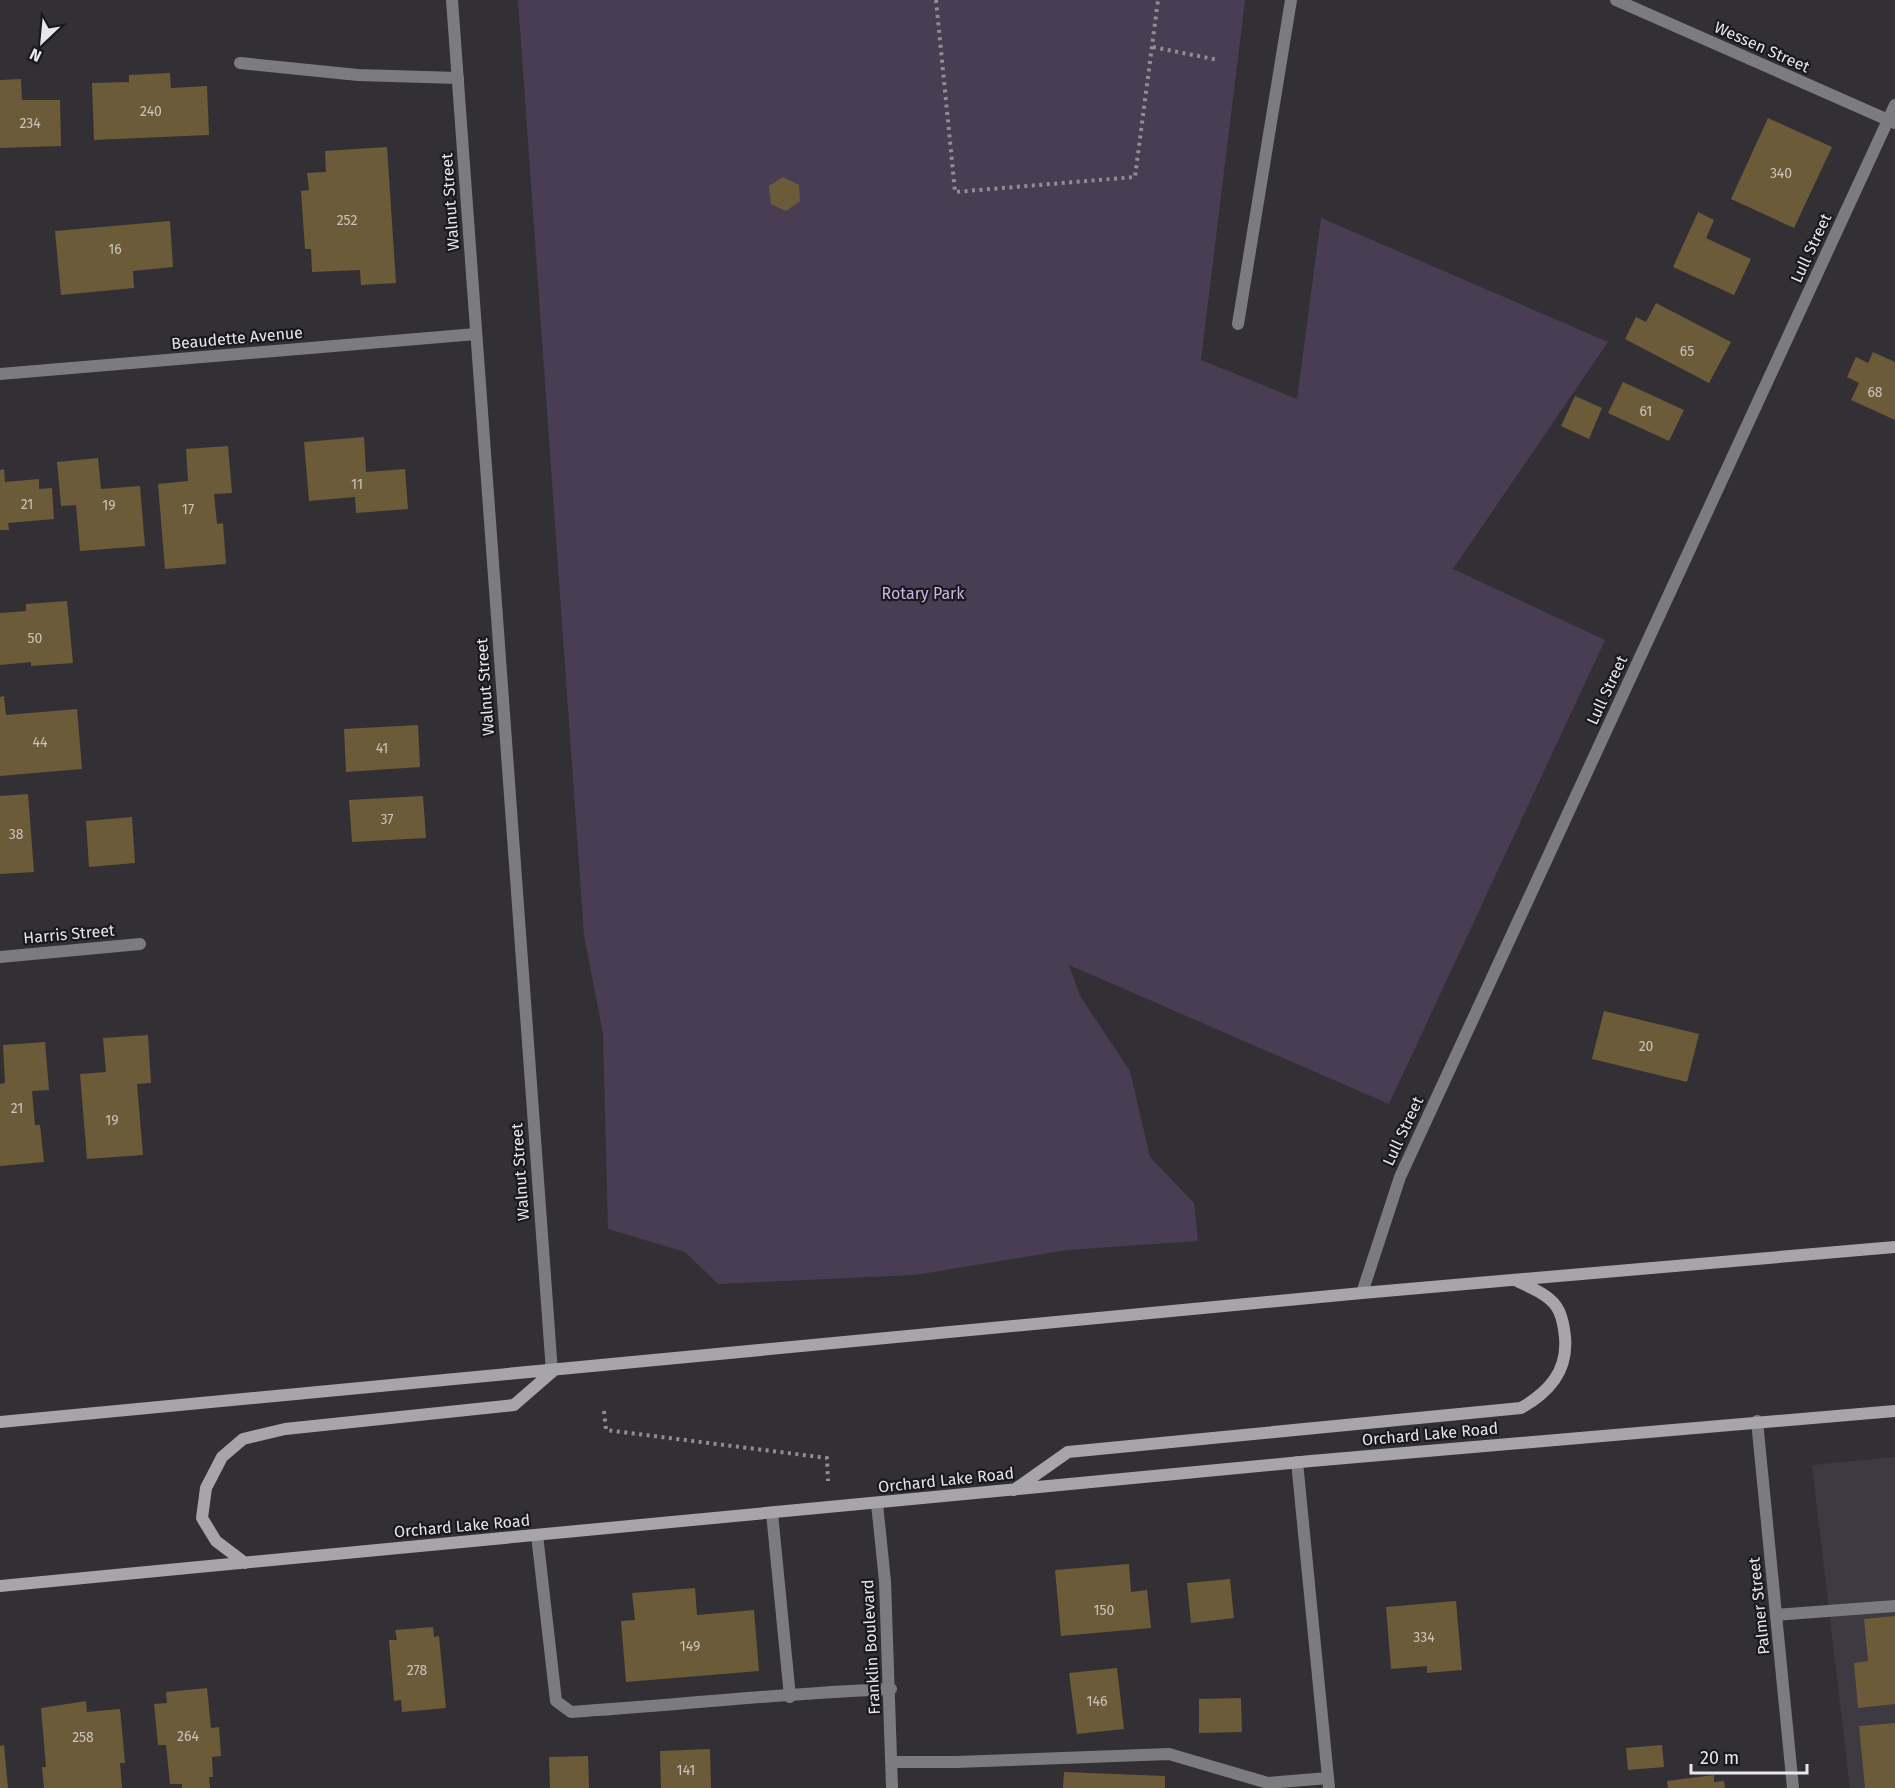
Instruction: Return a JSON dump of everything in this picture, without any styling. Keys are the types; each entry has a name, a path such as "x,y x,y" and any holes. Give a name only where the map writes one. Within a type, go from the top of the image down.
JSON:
{"main road":[{"path":"0,1422 552,1372 1362,1293 1895,1247"},
{"path":"1013,1490 1068,1452 1521,1408 1542,1396 1561,1371 1566,1349 1564,1326 1556,1305 1538,1291 1515,1280"},
{"path":"245,1563 216,1541 202,1518 206,1488 222,1457 243,1439 285,1429 514,1405 552,1372"},
{"name":"Orchard Lake Road","path":"0,1586 877,1504 1297,1462 1895,1411"}],"street":[{"name":"Walnut Street","path":"452,0 552,1372"},
{"path":"1238,324 1291,0"},
{"name":"Wessen Street","path":"1616,0 1891,122"},
{"path":"240,63 358,75 458,78"},
{"name":"Lull Street","path":"1362,1293 1400,1177 1891,122 1895,105"},
{"name":"Beaudette Avenue","path":"0,374 476,334"},
{"name":"Harris Street","path":"0,957 140,944"},
{"name":"Palmer Street","path":"1757,1421 1793,1788"},
{"path":"892,1762 1169,1754 1268,1783 1328,1783 1297,1462"},
{"name":"Franklin Boulevard","path":"877,1504 885,1581 891,1689 892,1788"},
{"path":"772,1513 790,1697"},
{"path":"537,1535 556,1701 571,1712 790,1697 829,1691 891,1689"},
{"path":"1776,1615 1895,1606"}],"path":[{"path":"936,0 955,192 1135,177 1158,0"},
{"path":"1153,47 1218,60"},
{"path":"604,1411 606,1430 827,1458 828,1482"}],"shaded area":[{"path":"1895,1457 1895,1788 1850,1788 1812,1465"}],"green space":[{"name":"Rotary Park","path":"518,0 1245,0 1201,360 1297,399 1321,218 1608,342 1453,569 1605,640 1389,1104 1069,965 1080,996 1130,1071 1150,1157 1194,1203 1198,1241 1067,1250 915,1275 718,1284 685,1252 608,1229 603,1034 584,935"}],"building":[{"path":"170,73 171,88 207,86 209,135 94,140 92,83 129,82 129,75"},
{"path":"21,79 22,100 60,100 61,146 0,148 0,80"},
{"path":"1768,118 1832,147 1794,228 1731,199"},
{"path":"387,147 396,283 361,285 360,270 312,272 311,249 305,249 301,191 309,190 307,173 326,172 325,151"},
{"path":"783,177 799,185 800,201 786,211 771,204 769,186"},
{"path":"1698,212 1714,220 1706,238 1751,259 1734,295 1673,267"},
{"path":"170,221 173,267 133,271 134,288 61,295 55,231"},
{"path":"1656,303 1731,342 1709,383 1625,339 1636,317 1646,322"},
{"path":"1873,352 1895,362 1895,420 1851,400 1859,383 1847,377 1856,357 1868,363"},
{"path":"1623,382 1684,410 1669,441 1608,413"},
{"path":"1575,396 1602,408 1589,439 1561,426"},
{"path":"364,437 366,472 405,469 408,509 356,513 355,497 309,501 304,442"},
{"path":"228,446 232,493 214,494 217,524 223,523 226,564 165,569 158,484 188,481 186,449"},
{"path":"98,458 101,489 140,486 145,546 80,551 76,505 61,506 57,462"},
{"path":"4,469 5,482 39,479 39,489 52,488 54,519 8,523 9,530 0,530 0,470"},
{"path":"67,601 73,663 31,666 31,662 0,665 0,613 26,611 26,604"},
{"path":"4,696 6,715 77,709 82,769 0,776 0,697"},
{"path":"418,725 420,767 346,772 344,729"},
{"path":"28,794 34,872 0,874 0,796"},
{"path":"423,796 426,838 352,842 349,800"},
{"path":"132,817 135,863 89,867 86,821"},
{"path":"1604,1011 1699,1034 1687,1082 1592,1059"},
{"path":"148,1035 151,1083 137,1084 143,1155 87,1159 80,1074 106,1072 103,1038"},
{"path":"45,1042 49,1090 32,1091 35,1125 40,1125 44,1162 0,1166 0,1084 5,1083 3,1045"},
{"path":"1129,1564 1131,1592 1147,1590 1151,1628 1061,1636 1055,1570"},
{"path":"1230,1579 1234,1618 1191,1623 1187,1583"},
{"path":"695,1588 697,1615 754,1610 759,1671 626,1682 621,1621 635,1620 632,1593"},
{"path":"1456,1601 1462,1670 1427,1673 1427,1666 1391,1669 1386,1607"},
{"path":"1895,1616 1895,1704 1858,1708 1854,1663 1868,1661 1864,1619"},
{"path":"433,1627 434,1637 439,1636 446,1708 402,1712 401,1700 394,1701 389,1640 397,1640 395,1630"},
{"path":"1117,1668 1124,1729 1077,1734 1069,1673"},
{"path":"207,1688 211,1728 219,1727 221,1756 212,1757 213,1777 209,1777 210,1788 182,1788 182,1784 170,1784 166,1745 158,1745 154,1704 167,1703 166,1692"},
{"path":"1241,1698 1242,1732 1199,1733 1199,1699"},
{"path":"86,1701 87,1712 120,1709 125,1763 120,1763 122,1788 44,1788 42,1767 46,1767 41,1708"},
{"path":"1895,1723 1895,1788 1865,1788 1859,1726"},
{"path":"4,1745 8,1788 0,1788 0,1746"},
{"path":"1662,1745 1664,1767 1628,1770 1626,1748"},
{"path":"710,1749 711,1788 661,1788 660,1751"},
{"path":"588,1756 589,1788 550,1788 549,1757"},
{"path":"1064,1772 1165,1776 1165,1788 1063,1788"},
{"path":"1714,1775 1714,1782 1724,1781 1725,1788 1668,1788 1667,1781"}]}
